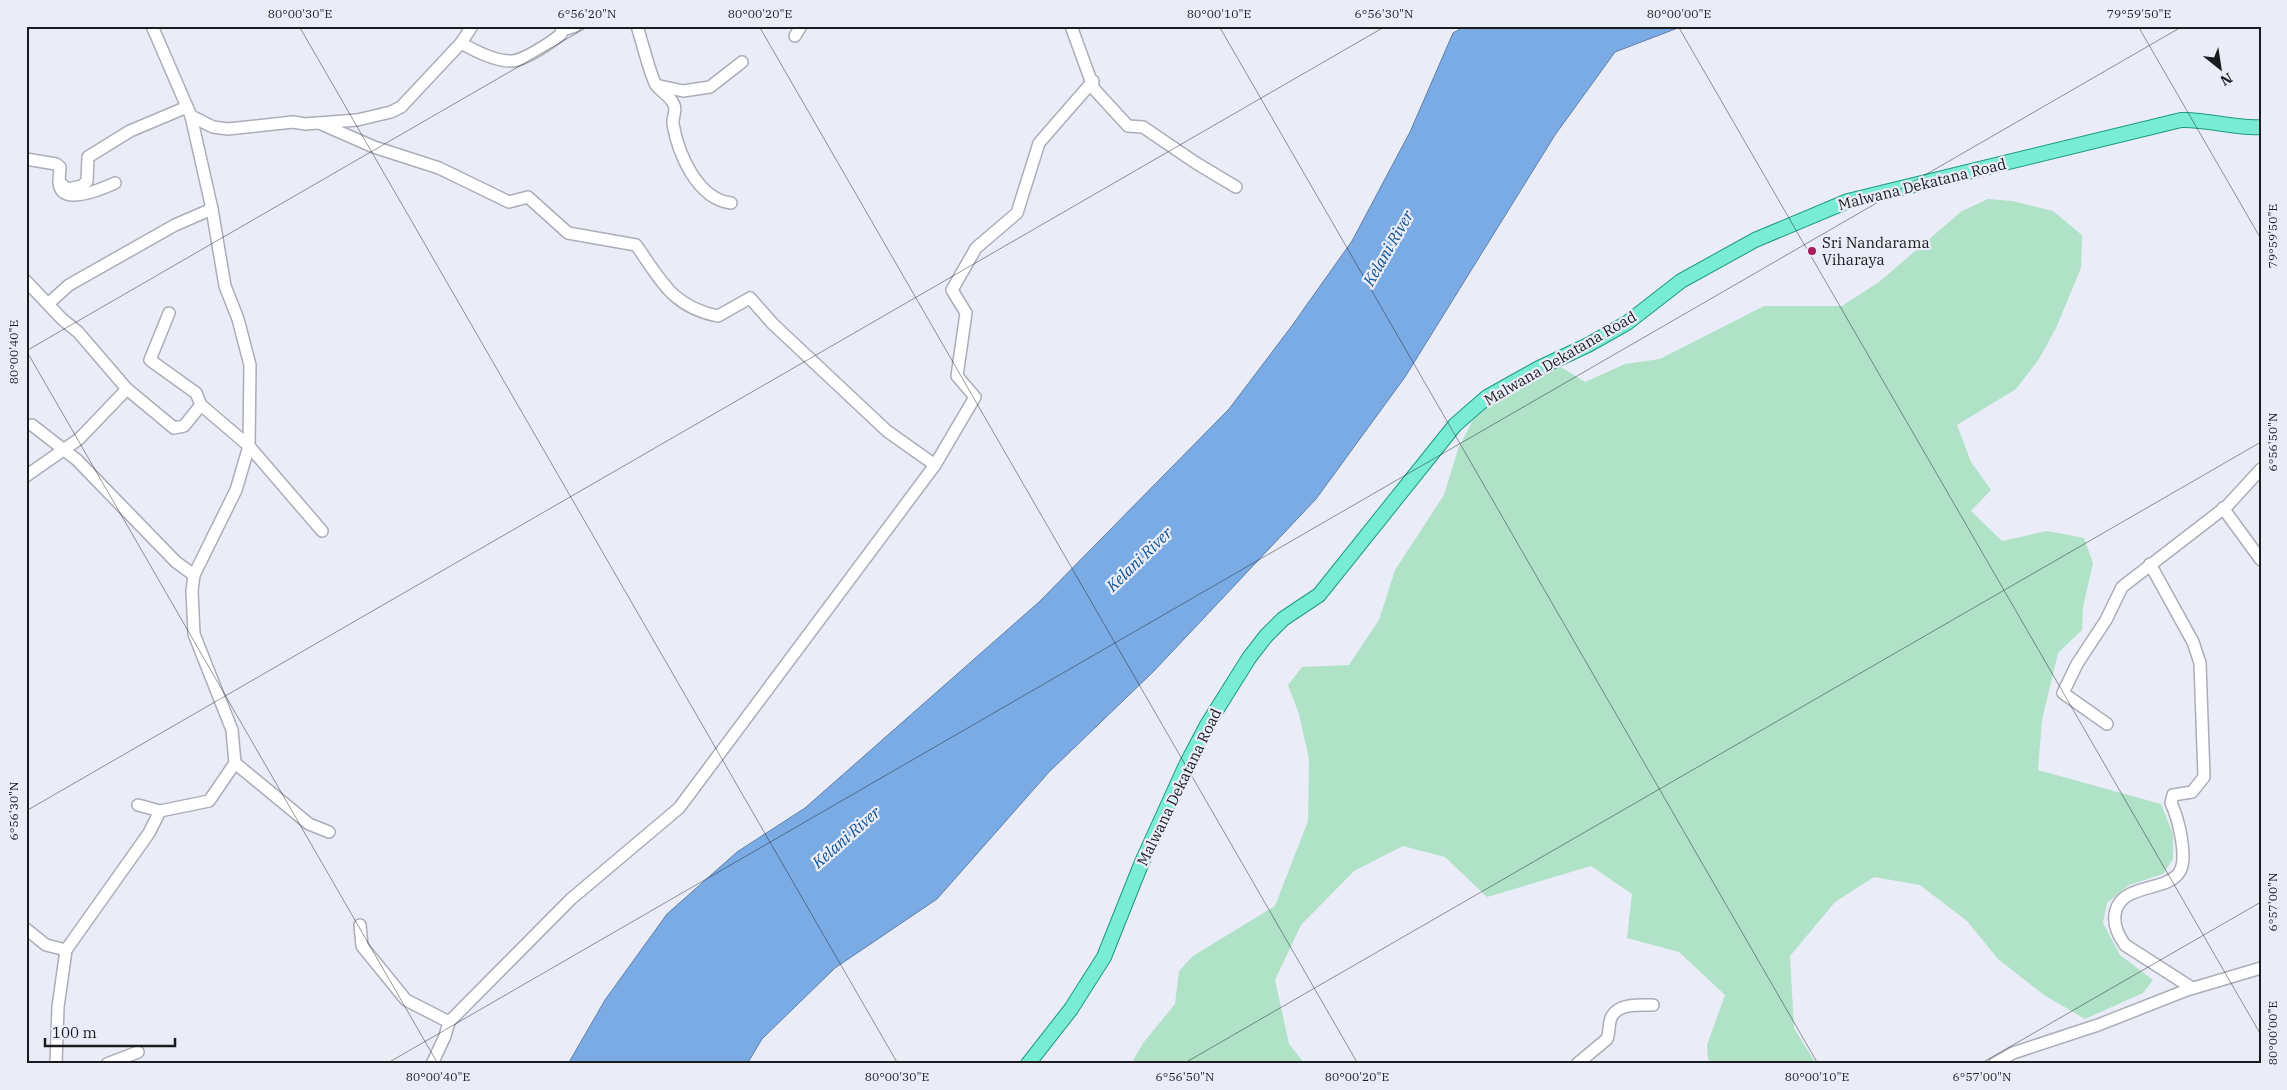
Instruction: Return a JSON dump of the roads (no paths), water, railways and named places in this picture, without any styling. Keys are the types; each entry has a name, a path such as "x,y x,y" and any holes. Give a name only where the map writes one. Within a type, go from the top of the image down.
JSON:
{"main road":[{"name":"Malwana Dekatana Road","path":"1028,1064 1071,1009 1104,957 1142,862 1186,765 1210,718 1249,658 1266,636 1283,619 1319,595 1455,425 1487,396 1612,332 1627,323 1681,281 1755,240 1848,201 2181,120 2203,120 2251,128 2261,127"}],"street":[{"path":"138,804 160,811 208,801 235,763 232,730 194,634 192,591 194,575 236,490 249,446 250,365 238,319 225,286 212,209 189,112 152,26"},
{"path":"189,112 212,127 228,129 293,122 319,123 357,120 390,112 401,107 461,43 472,26"},
{"path":"461,43 479,54 514,61 546,46 561,34 562,28 576,26"},
{"path":"637,26 656,85 669,95 674,105 673,121 679,148 698,183 720,200 731,203"},
{"path":"1071,26 1094,88 1128,126 1143,127 1196,164 1236,187"},
{"path":"656,85 683,91 710,87 742,62"},
{"path":"432,1064 445,1036 449,1022 571,899 680,808 935,465 975,397 957,376 966,313 952,290 976,248 1017,213 1039,143 1093,81"},
{"path":"59,182 67,189 82,186 87,180 88,157 130,131 189,112"},
{"path":"319,123 374,147 439,168 508,202 528,197 568,233 636,245 672,296 699,312 718,316 750,298 773,324 887,431 935,465"},
{"path":"26,159 56,164 60,167 59,182 62,191 68,194 91,193 115,183"},
{"path":"49,303 69,285 175,225 212,209"},
{"path":"26,281 49,303 62,319 78,332 126,388 174,428 184,426 201,405"},
{"path":"169,313 150,360 196,393 201,405 249,446 322,531"},
{"path":"26,476 79,439 126,388"},
{"path":"32,425 65,450 176,562 194,575"},
{"path":"2107,724 2063,693 2077,664 2106,620 2122,587 2223,508 2261,470"},
{"path":"2223,508 2261,560"},
{"path":"2150,564 2193,642 2200,663 2204,777 2192,792 2173,795 2171,803 2175,812 2184,858 2180,872 2168,880 2128,895 2118,904 2113,918 2117,935 2125,945 2192,988"},
{"path":"235,763 308,824 329,832"},
{"path":"56,1064 58,1007 66,950 149,833 160,811"},
{"path":"360,925 362,946 406,1000 449,1022"},
{"path":"26,929 46,945 66,950"},
{"path":"1994,1064 2013,1053 2098,1026 2192,988 2261,968"},
{"path":"1577,1064 1607,1039 1611,1016 1616,1011 1630,1006 1653,1005"},
{"path":"107,1064 138,1052"}],"water":[{"name":"Kelani River","path":"1465,26 1683,26 1615,52 1555,135 1405,377 1316,499 1153,672 1049,772 937,899 835,968 762,1039 747,1064 568,1064 605,1000 667,914 737,852 805,808 1039,602 1229,409 1291,327 1352,241 1410,132 1453,33"}],"place":[{"name":"Sri Nandarama Viharaya","path":"1812,251"}]}
